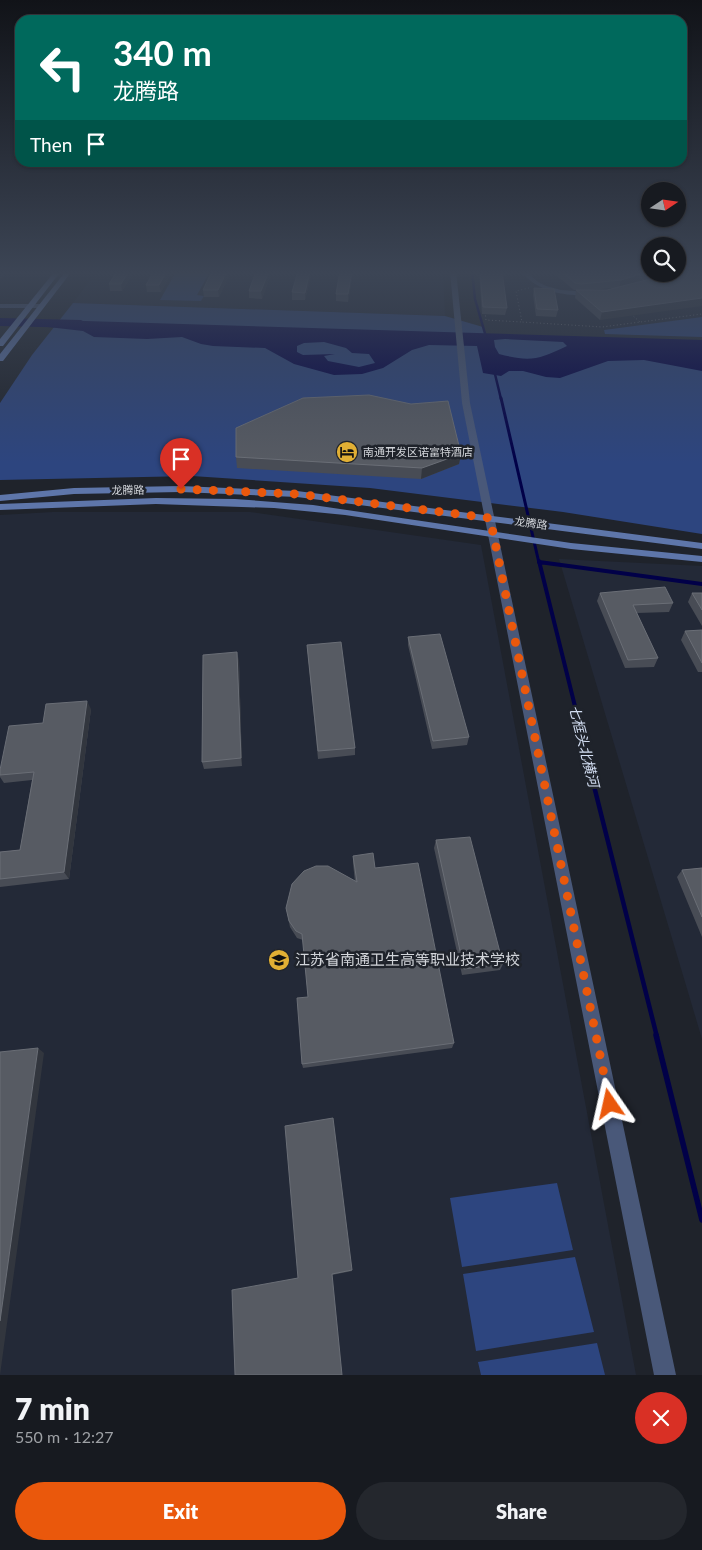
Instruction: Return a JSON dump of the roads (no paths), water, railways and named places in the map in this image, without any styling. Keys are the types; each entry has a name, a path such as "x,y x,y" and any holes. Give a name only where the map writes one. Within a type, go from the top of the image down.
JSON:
{"main road":[{"path":"0,359 19,335"},
{"name":"龙腾路","path":"0,498 74,490 200,490 297,494 702,546"},
{"name":"龙腾路","path":"0,508 132,501 221,502 312,508 570,546 702,559"}],"street":[{"path":"459,335 466,404 491,518 665,1375"}],"waterway":[{"name":"七框头北横河","path":"494,370 501,399"},
{"name":"七框头北横河","path":"501,398 539,563"},
{"path":"539,562 702,584"},
{"name":"七框头北横河","path":"539,562 591,771"},
{"name":"七框头北横河","path":"590,770 657,1037"},
{"name":"七框头北横河","path":"656,1035 702,1220"}],"place":[{"name":"南通开发区诺富特酒店","path":"347,452"},
{"name":"江苏省南通卫生高等职业技术学校","path":"279,960"}]}
